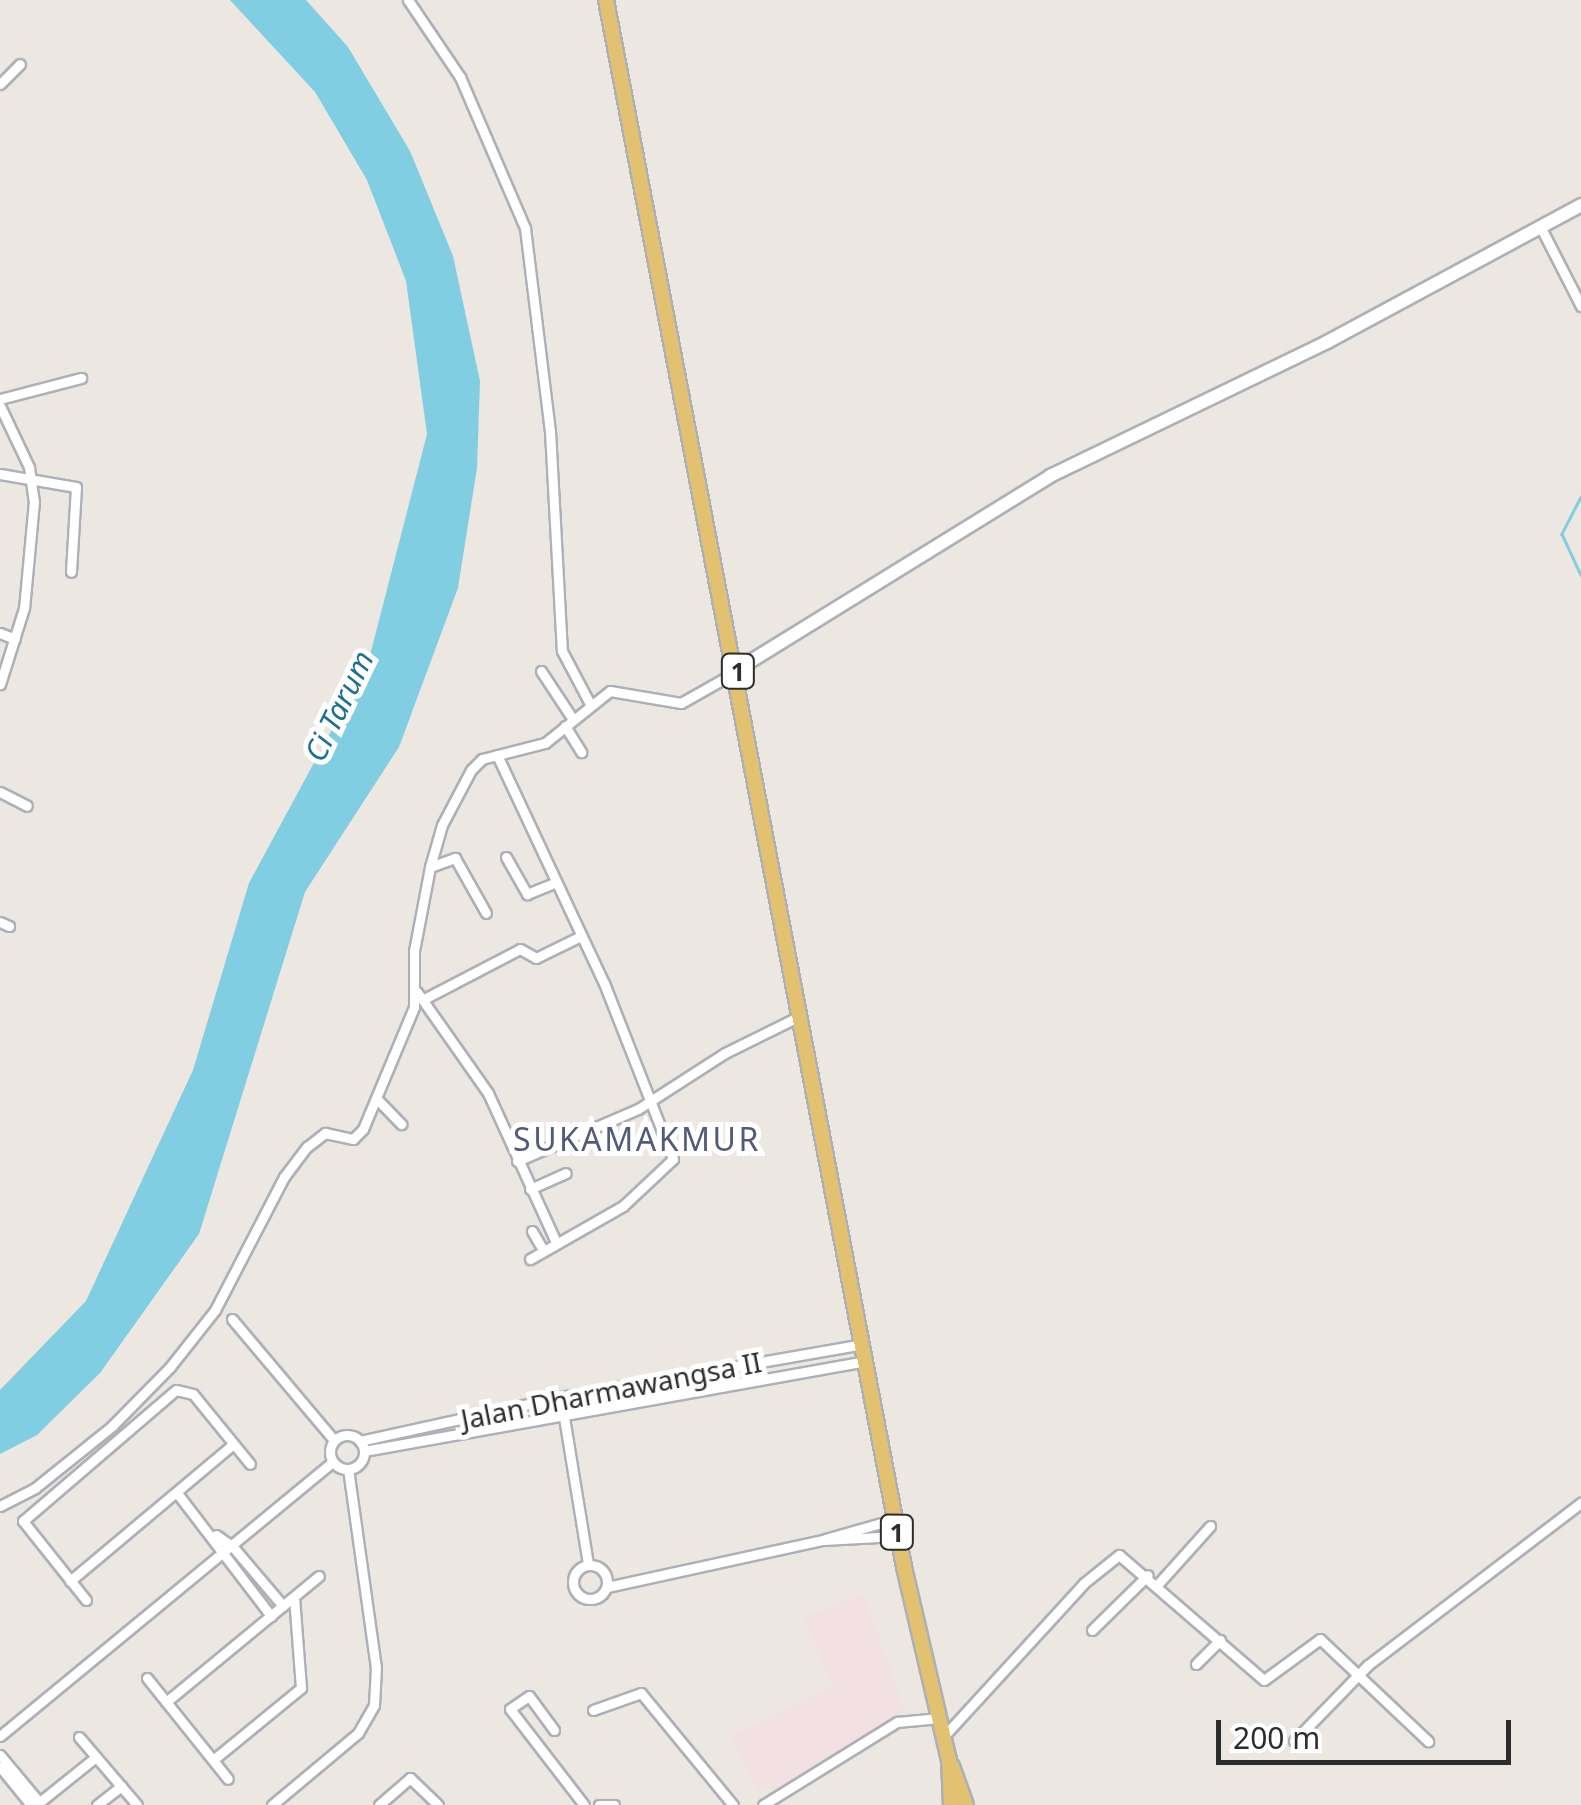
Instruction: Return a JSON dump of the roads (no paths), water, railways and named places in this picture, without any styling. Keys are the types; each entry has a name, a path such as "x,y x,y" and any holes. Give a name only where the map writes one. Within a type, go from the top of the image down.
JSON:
{"main road":[{"name":"1","path":"606,0 738,670 898,1536 949,1760 966,1805"},
{"name":"1","path":"949,1760 951,1805"}],"street":[{"path":"408,0 460,77 526,228 550,431 562,651 589,702"},
{"path":"0,84 20,64"},
{"path":"555,1240 478,1074 420,995 414,951 430,868 464,779 497,754 534,748 589,702 620,689 690,701 1034,485 1327,342 1581,204"},
{"path":"1540,226 1581,306"},
{"path":"0,684 16,639 33,552 33,481 0,403 81,378"},
{"path":"0,474 76,487 71,572"},
{"path":"0,634 16,639"},
{"path":"541,670 581,752"},
{"path":"497,754 653,1098 673,1159 669,1169 623,1206 555,1240 530,1259"},
{"path":"0,792 28,806"},
{"path":"506,856 528,894 554,883"},
{"path":"430,868 455,858 486,913"},
{"path":"0,1506 55,1473 150,1388 215,1310 298,1158 324,1133 357,1136 377,1099 420,995 520,948 536,958 581,936"},
{"path":"517,1161 653,1098 776,1024 800,1016"},
{"path":"776,1024 788,1026 808,1055"},
{"path":"377,1099 401,1124"},
{"path":"530,1189 566,1173"},
{"path":"532,1231 543,1250"},
{"path":"0,1736 224,1556 332,1462 334,1440 232,1319"},
{"name":"Jalan Dharmawangsa II","path":"362,1446 560,1397 862,1344"},
{"name":"Jalan Dharmawangsa II","path":"362,1446 866,1361"},
{"path":"86,1600 23,1521 176,1390 185,1389 250,1464"},
{"path":"560,1397 588,1564"},
{"path":"272,1805 358,1733 374,1705 376,1668 348,1470 362,1446 352,1436 334,1440"},
{"path":"70,1580 233,1444"},
{"path":"332,1462 348,1470"},
{"path":"178,1492 271,1616"},
{"path":"1294,1741 1362,1671 1581,1502"},
{"path":"823,1540 852,1526 895,1519"},
{"path":"1158,1584 1210,1526"},
{"path":"213,1534 234,1547 283,1606"},
{"path":"588,1564 575,1572 576,1595 600,1597 607,1587 823,1540 898,1536"},
{"path":"944,1736 1111,1558 1131,1560 1264,1680 1315,1640 1362,1671 1428,1741"},
{"path":"588,1564 603,1570 607,1587"},
{"path":"1092,1630 1148,1575"},
{"path":"166,1702 320,1576"},
{"path":"213,1760 301,1688 294,1597"},
{"path":"1196,1664 1220,1640"},
{"path":"147,1678 228,1779"},
{"path":"593,1710 642,1694 733,1805"},
{"path":"554,1730 529,1696 510,1709 584,1805"},
{"path":"763,1805 897,1722 940,1718"},
{"path":"79,1736 137,1805"},
{"path":"0,1755 35,1804"},
{"path":"35,1804 96,1757"},
{"path":"0,1767 35,1804"},
{"path":"379,1805 410,1778 438,1805"},
{"path":"98,1805 121,1786"},
{"path":"598,1805 614,1805"}],"water":[{"path":"230,0 306,0 348,47 410,151 453,256 480,381 477,468 458,588 399,747 305,892 199,1234 100,1373 37,1435 0,1454 0,1390 86,1301 193,1070 249,883 368,663 427,434 406,281 367,180 315,92"}],"waterway":[{"path":"1581,497 1562,534 1581,575"}],"district":[{"name":"SUKAMAKMUR","path":"637,1139"}],"water label":[{"name":"Ci Tarum","path":"339,706"}]}
